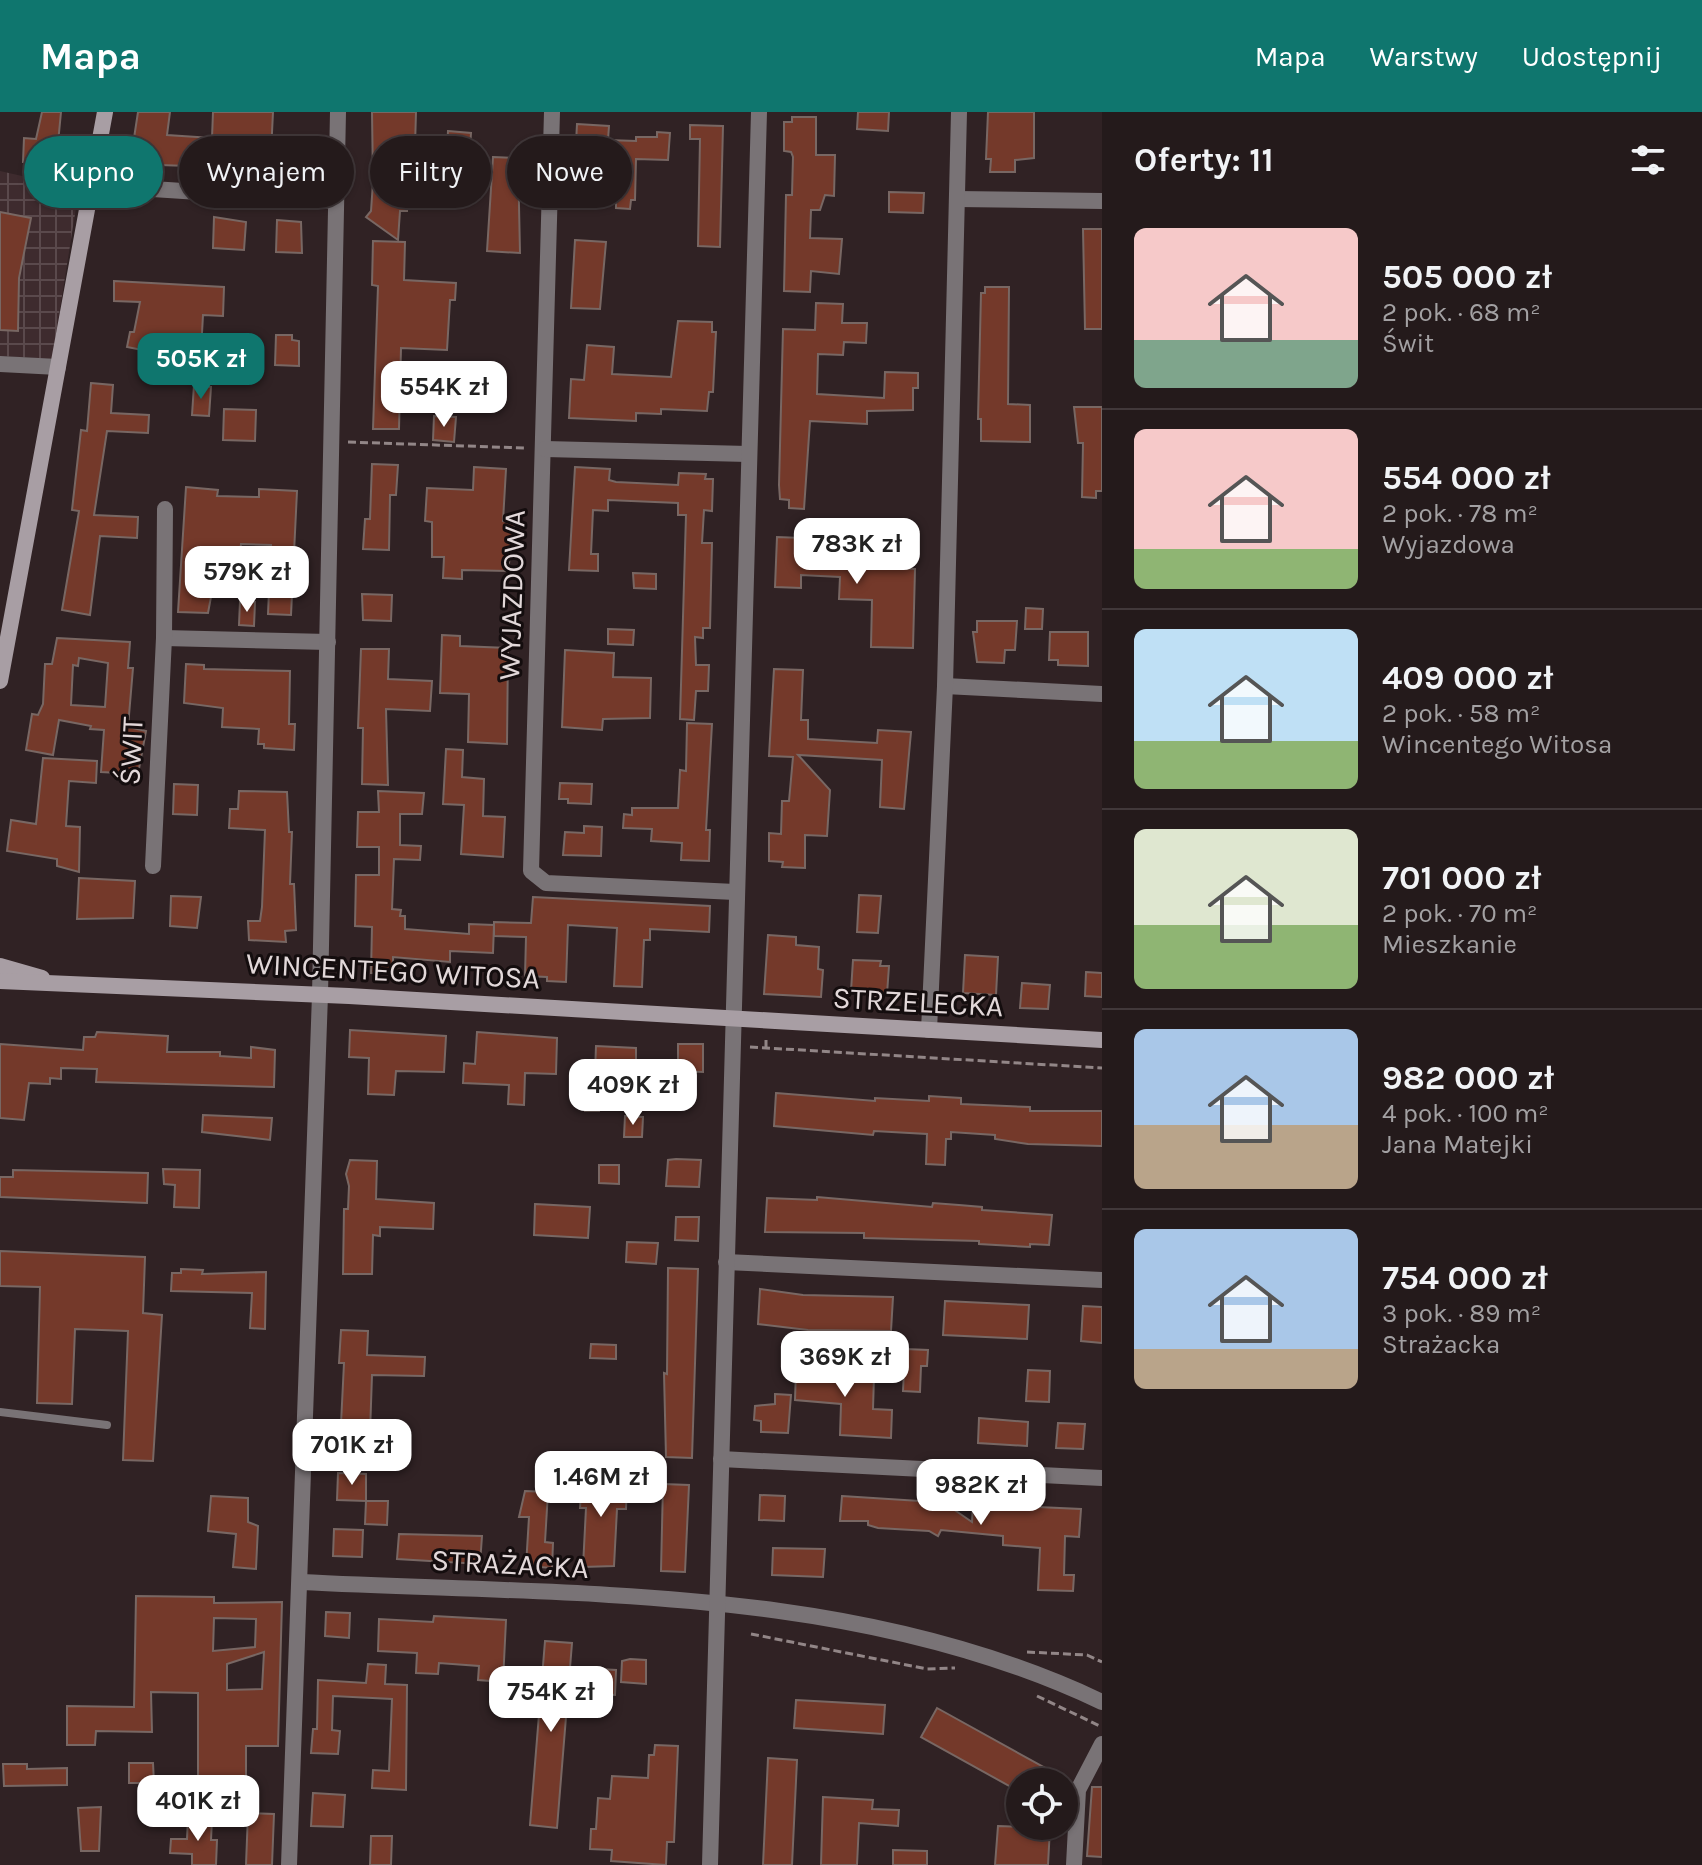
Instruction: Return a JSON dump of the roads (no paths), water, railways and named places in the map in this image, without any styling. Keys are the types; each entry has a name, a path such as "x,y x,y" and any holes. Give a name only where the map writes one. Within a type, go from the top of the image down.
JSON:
{"street":[{"path":"100,136 105,112"},
{"path":"337,136 338,112"},
{"name":"WYJAZDOWA","path":"552,112 531,871 546,883 735,892"},
{"path":"710,1865 759,112"},
{"path":"929,1030 945,686 959,112"},
{"path":"957,199 1102,201"},
{"path":"0,681 87,208"},
{"path":"289,1865 320,995 335,208"},
{"path":"0,364 58,367"},
{"path":"545,449 748,454"},
{"name":"ŚWIT","path":"153,866 164,638 165,509"},
{"path":"164,638 328,642"},
{"path":"945,686 1102,694"},
{"name":"WINCENTEGO WITOSA","path":"0,966 51,982"},
{"name":"WINCENTEGO WITOSA","path":"0,981 320,995 732,1020"},
{"name":"STRZELECKA","path":"732,1020 1102,1040"},
{"path":"726,1262 1102,1280"},
{"path":"721,1459 1102,1478"},
{"name":"STRAŻACKA","path":"301,1582 717,1602 795,1611 914,1636 976,1653 1102,1702"},
{"path":"1074,1865 1078,1790 1102,1744"}],"lane":[{"path":"0,1412 107,1425"}]}
